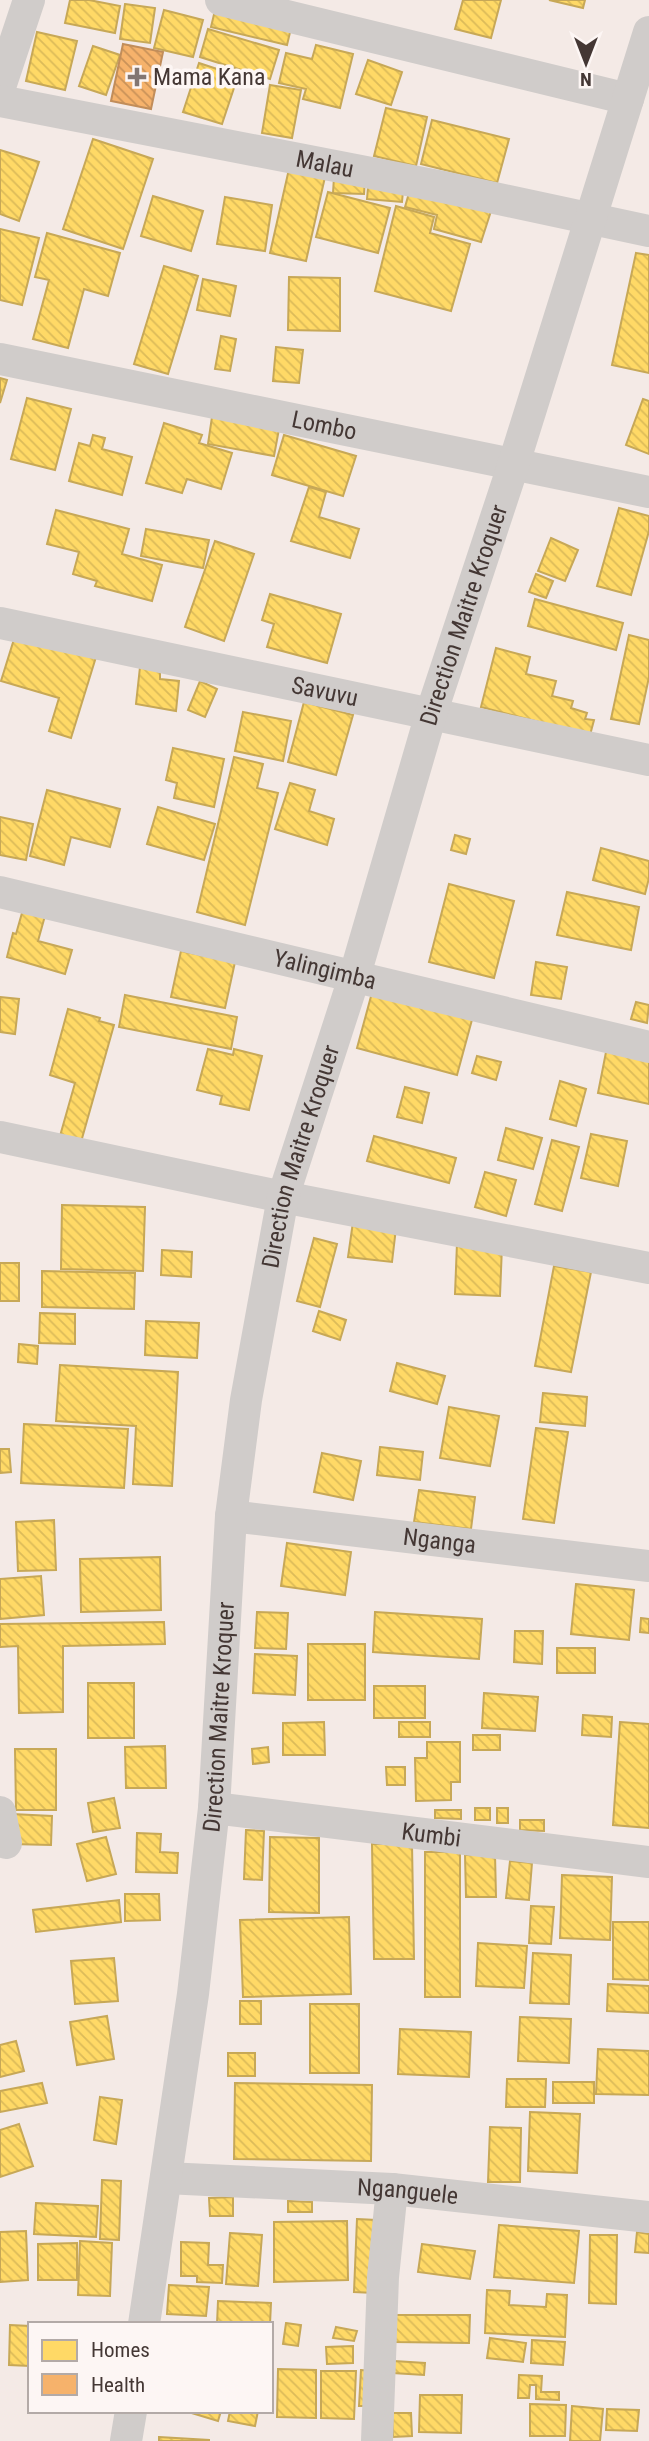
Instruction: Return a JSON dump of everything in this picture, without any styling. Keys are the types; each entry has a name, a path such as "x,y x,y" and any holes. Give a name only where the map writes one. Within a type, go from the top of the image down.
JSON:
{"street":[{"path":"0,87 29,0"},
{"path":"221,0 628,99"},
{"name":"Direction Maitre Kroquer","path":"144,2322 193,1994 214,1808 231,1516 246,1400 283,1197 354,978 431,714 514,463 649,32"},
{"name":"Malau","path":"0,101 443,187 649,231"},
{"name":"Lombo","path":"0,359 649,492"},
{"name":"Savuvu","path":"0,623 649,760"},
{"name":"Yalingimba","path":"0,892 649,1047"},
{"path":"0,1137 283,1197 649,1268"},
{"name":"Nganga","path":"231,1516 649,1566"},
{"name":"Kumbi","path":"214,1808 649,1862"},
{"path":"0,1812 6,1843"},
{"name":"Nganguele","path":"166,2178 392,2189 649,2217"},
{"path":"377,2441 383,2277 392,2189"},
{"path":"126,2441 131,2413"}],"building: Homes":[{"path":"70,0 89,0 120,6 115,33 65,23"},
{"path":"463,0 501,0 491,38 455,29"},
{"path":"549,0 585,0 583,8"},
{"path":"125,4 155,8 150,43 120,39"},
{"path":"216,6 292,24 287,45 211,27"},
{"path":"164,10 203,20 193,57 154,48"},
{"path":"208,29 279,50 270,79 200,57"},
{"path":"37,32 77,41 65,90 26,81"},
{"path":"316,45 353,54 340,108 303,99 306,89 279,83 286,53 312,59"},
{"path":"93,46 120,55 106,95 79,86"},
{"path":"368,60 402,72 391,105 356,94"},
{"path":"199,63 238,76 222,124 183,112"},
{"path":"270,85 301,90 292,138 262,133"},
{"path":"386,108 427,117 416,166 374,156"},
{"path":"432,120 509,139 497,183 421,164"},
{"path":"93,139 153,159 123,249 63,229"},
{"path":"0,150 39,162 19,221 0,214"},
{"path":"289,169 325,177 306,261 270,253"},
{"path":"334,177 365,178 364,194 333,193"},
{"path":"369,177 404,180 402,202 367,199"},
{"path":"411,186 492,208 481,242 434,229 437,215 405,207"},
{"path":"328,192 390,208 378,253 316,237"},
{"path":"153,196 203,211 191,251 141,236"},
{"path":"225,197 272,205 265,251 217,244"},
{"path":"396,206 434,217 430,233 470,244 451,311 375,291"},
{"path":"0,229 39,238 22,305 0,300"},
{"path":"47,233 120,253 108,296 84,289 68,348 33,339 49,280 35,277"},
{"path":"636,253 649,255 649,373 612,365"},
{"path":"164,266 198,276 168,374 134,364"},
{"path":"289,277 340,278 340,331 288,330"},
{"path":"203,279 236,286 230,316 197,310"},
{"path":"221,336 236,339 230,371 215,369"},
{"path":"276,347 303,350 299,383 273,381"},
{"path":"0,378 7,380 0,403"},
{"path":"27,398 71,409 55,470 11,459"},
{"path":"643,399 649,401 649,454 626,445"},
{"path":"212,417 279,429 274,456 208,444"},
{"path":"164,423 202,435 199,443 232,453 221,489 187,479 182,493 146,483"},
{"path":"93,435 105,438 102,449 132,457 122,495 69,481 79,443 90,446"},
{"path":"284,435 356,456 343,496 272,475"},
{"path":"309,487 326,492 319,517 359,529 350,558 291,541"},
{"path":"619,508 649,516 649,531 631,595 597,586"},
{"path":"56,510 129,529 122,554 162,565 152,601 95,586 97,581 73,574 79,552 47,544"},
{"path":"146,529 209,540 203,568 141,556"},
{"path":"551,538 578,550 565,581 538,571"},
{"path":"215,541 254,554 224,641 185,627"},
{"path":"536,574 553,581 546,598 529,592"},
{"path":"270,594 341,614 327,663 267,647 274,624 262,620"},
{"path":"535,599 623,623 616,650 528,626"},
{"path":"629,635 649,640 649,677 639,724 611,719"},
{"path":"15,636 96,657 71,738 49,731 59,698 1,681"},
{"path":"496,648 530,657 526,674 556,681 552,696 573,701 571,708 587,713 585,719 594,720 590,735 481,707"},
{"path":"140,667 160,669 160,679 179,681 176,711 136,704"},
{"path":"200,681 217,689 205,717 188,710"},
{"path":"304,702 353,715 336,775 288,762"},
{"path":"243,712 291,721 283,761 235,751"},
{"path":"173,748 224,759 214,807 174,798 177,783 166,780"},
{"path":"234,757 263,764 257,788 278,793 245,925 197,912"},
{"path":"290,783 315,790 309,811 334,819 327,845 275,829"},
{"path":"47,790 120,809 110,847 71,837 64,865 30,856"},
{"path":"158,807 215,824 204,860 147,844"},
{"path":"0,817 33,824 26,860 0,855"},
{"path":"455,835 470,839 466,854 451,850"},
{"path":"601,848 649,861 645,894 593,880"},
{"path":"449,884 514,901 494,978 429,962"},
{"path":"567,892 639,907 631,950 557,935"},
{"path":"26,899 48,905 38,941 72,950 65,974 7,957"},
{"path":"181,951 235,962 225,1008 171,997"},
{"path":"536,962 567,967 561,999 531,995"},
{"path":"373,989 473,1016 457,1075 357,1048"},
{"path":"125,995 237,1017 231,1049 119,1027"},
{"path":"0,997 19,999 15,1034 0,1032"},
{"path":"636,1002 649,1005 647,1023 631,1019"},
{"path":"68,1009 114,1025 81,1142 60,1136 75,1083 50,1075"},
{"path":"607,1047 649,1055 649,1104 598,1093"},
{"path":"208,1049 233,1055 234,1049 262,1056 249,1110 220,1104 222,1096 197,1090"},
{"path":"477,1056 501,1062 496,1080 472,1073"},
{"path":"560,1081 586,1089 576,1126 550,1119"},
{"path":"405,1087 429,1093 422,1123 397,1117"},
{"path":"506,1128 542,1138 533,1169 498,1160"},
{"path":"591,1134 627,1141 618,1186 581,1178"},
{"path":"374,1136 456,1158 449,1183 367,1161"},
{"path":"552,1140 579,1147 562,1211 535,1204"},
{"path":"485,1172 516,1180 506,1216 475,1207"},
{"path":"62,1205 145,1207 143,1271 61,1269"},
{"path":"353,1222 396,1228 392,1262 348,1257"},
{"path":"314,1238 337,1244 320,1307 297,1301"},
{"path":"457,1243 502,1246 500,1296 455,1294"},
{"path":"162,1250 192,1252 191,1277 161,1275"},
{"path":"0,1263 19,1263 19,1301 0,1301"},
{"path":"554,1266 591,1272 571,1372 535,1366"},
{"path":"42,1271 135,1273 134,1309 42,1307"},
{"path":"319,1311 346,1320 340,1340 313,1331"},
{"path":"40,1313 75,1314 75,1344 39,1343"},
{"path":"146,1321 199,1323 197,1358 145,1355"},
{"path":"19,1344 38,1346 37,1364 18,1362"},
{"path":"397,1363 445,1376 437,1404 390,1391"},
{"path":"60,1365 178,1372 172,1486 133,1484 136,1426 56,1421"},
{"path":"543,1393 587,1397 585,1426 540,1422"},
{"path":"449,1407 499,1416 490,1466 440,1458"},
{"path":"24,1424 128,1429 124,1488 21,1483"},
{"path":"536,1428 568,1432 554,1523 523,1519"},
{"path":"380,1447 423,1452 420,1480 377,1475"},
{"path":"0,1449 9,1449 11,1472 0,1473"},
{"path":"322,1453 361,1461 353,1500 314,1492"},
{"path":"419,1490 475,1497 471,1529 414,1522"},
{"path":"54,1520 56,1570 18,1571 16,1522"},
{"path":"287,1543 351,1552 345,1595 281,1586"},
{"path":"160,1557 161,1610 81,1612 80,1559"},
{"path":"41,1576 44,1615 0,1619 0,1579"},
{"path":"576,1584 634,1590 629,1640 571,1634"},
{"path":"257,1612 288,1613 286,1649 255,1648"},
{"path":"375,1612 482,1619 479,1659 373,1652"},
{"path":"641,1618 649,1619 649,1633 640,1632"},
{"path":"164,1622 165,1644 63,1646 63,1712 19,1713 18,1646 0,1647 0,1624"},
{"path":"515,1631 543,1631 542,1664 514,1662"},
{"path":"308,1644 365,1644 365,1700 308,1700"},
{"path":"557,1648 595,1648 595,1673 557,1673"},
{"path":"255,1654 297,1656 295,1695 253,1693"},
{"path":"88,1683 134,1683 134,1738 88,1738"},
{"path":"374,1686 425,1686 425,1718 374,1718"},
{"path":"484,1693 538,1697 535,1731 482,1728"},
{"path":"583,1715 612,1717 611,1737 582,1735"},
{"path":"324,1722 325,1755 283,1755 283,1723"},
{"path":"399,1722 430,1722 430,1737 399,1737"},
{"path":"620,1722 649,1724 649,1828 613,1825"},
{"path":"473,1735 500,1735 500,1750 473,1750"},
{"path":"427,1742 460,1742 460,1782 451,1782 451,1800 416,1801 415,1758 427,1758"},
{"path":"165,1746 166,1788 126,1788 125,1747"},
{"path":"268,1747 269,1762 253,1764 252,1749"},
{"path":"15,1749 56,1749 56,1810 16,1810"},
{"path":"386,1767 405,1767 405,1785 387,1785"},
{"path":"114,1798 120,1828 93,1832 88,1803"},
{"path":"475,1808 490,1808 490,1820 475,1820"},
{"path":"497,1808 508,1808 508,1823 497,1823"},
{"path":"435,1810 461,1810 461,1819 435,1818"},
{"path":"12,1814 52,1816 51,1845 11,1844"},
{"path":"520,1820 544,1820 544,1831 520,1830"},
{"path":"246,1830 264,1831 262,1880 244,1879"},
{"path":"137,1833 161,1834 160,1852 178,1853 177,1873 136,1872"},
{"path":"106,1837 116,1874 87,1881 77,1844"},
{"path":"270,1837 319,1838 319,1913 269,1912"},
{"path":"372,1844 412,1844 414,1959 374,1959"},
{"path":"425,1852 460,1852 460,1997 425,1997"},
{"path":"495,1854 496,1897 466,1897 465,1855"},
{"path":"510,1861 532,1863 529,1900 506,1898"},
{"path":"562,1875 612,1877 610,1940 560,1938"},
{"path":"125,1894 159,1894 160,1920 125,1921"},
{"path":"119,1900 121,1922 36,1932 33,1910"},
{"path":"531,1906 554,1907 551,1944 529,1943"},
{"path":"349,1917 351,1994 243,1997 240,1920"},
{"path":"613,1922 649,1922 649,1980 613,1979"},
{"path":"478,1943 527,1946 524,1988 476,1986"},
{"path":"533,1953 571,1955 569,2004 530,2003"},
{"path":"114,1958 118,2001 75,2004 71,1961"},
{"path":"608,1984 649,1986 649,2013 607,2011"},
{"path":"240,2001 261,2001 261,2024 240,2024"},
{"path":"310,2004 359,2004 359,2073 310,2073"},
{"path":"107,2016 114,2059 77,2065 70,2022"},
{"path":"520,2017 571,2019 569,2063 518,2061"},
{"path":"400,2029 471,2032 469,2077 398,2074"},
{"path":"16,2041 24,2071 0,2077 0,2045"},
{"path":"598,2049 649,2051 649,2095 596,2094"},
{"path":"228,2053 255,2053 255,2076 228,2076"},
{"path":"507,2079 546,2079 545,2107 506,2107"},
{"path":"553,2082 594,2082 594,2103 553,2103"},
{"path":"42,2083 47,2103 0,2112 0,2091"},
{"path":"235,2083 372,2085 371,2161 234,2159"},
{"path":"100,2097 122,2100 116,2144 94,2140"},
{"path":"530,2112 580,2114 577,2173 528,2171"},
{"path":"19,2124 33,2166 0,2177 0,2130"},
{"path":"490,2127 521,2128 520,2182 488,2182"},
{"path":"102,2180 121,2181 119,2240 100,2239"},
{"path":"233,2197 233,2216 210,2216 209,2198"},
{"path":"288,2201 312,2202 312,2212 288,2212"},
{"path":"36,2203 98,2206 96,2237 34,2234"},
{"path":"357,2219 376,2220 374,2293 354,2292"},
{"path":"347,2221 348,2280 274,2282 274,2222"},
{"path":"499,2225 579,2231 574,2283 494,2277"},
{"path":"26,2231 28,2280 0,2282 0,2232"},
{"path":"637,2232 649,2234 649,2253 635,2252"},
{"path":"230,2233 262,2235 258,2286 226,2284"},
{"path":"590,2235 617,2235 616,2304 589,2303"},
{"path":"80,2241 112,2243 110,2296 78,2295"},
{"path":"181,2242 209,2243 208,2265 223,2265 222,2283 197,2282 197,2276 181,2276"},
{"path":"77,2243 77,2280 38,2280 38,2244"},
{"path":"422,2244 475,2251 470,2279 418,2272"},
{"path":"169,2285 209,2287 206,2316 167,2314"},
{"path":"487,2290 510,2291 509,2305 546,2307 547,2294 567,2295 565,2337 485,2333"},
{"path":"218,2301 271,2303 270,2322 217,2322"},
{"path":"394,2315 470,2315 469,2343 394,2342"},
{"path":"286,2323 301,2325 298,2346 283,2344"},
{"path":"10,2325 28,2326 28,2366 9,2365"},
{"path":"336,2327 357,2331 354,2341 333,2338"},
{"path":"490,2338 526,2343 523,2362 487,2358"},
{"path":"532,2340 565,2342 563,2365 531,2363"},
{"path":"353,2346 353,2363 327,2364 326,2347"},
{"path":"394,2361 425,2363 424,2375 393,2373"},
{"path":"278,2369 316,2370 316,2418 277,2417"},
{"path":"361,2370 370,2371 368,2406 359,2406"},
{"path":"321,2371 356,2371 354,2419 321,2418"},
{"path":"519,2375 542,2376 541,2392 559,2392 559,2400 536,2399 536,2385 530,2385 529,2398 518,2398"},
{"path":"420,2395 462,2395 461,2433 419,2432"},
{"path":"530,2404 566,2405 565,2436 530,2436"},
{"path":"572,2406 603,2409 600,2441 570,2441"},
{"path":"607,2409 639,2410 637,2431 606,2430"},
{"path":"192,2413 220,2413 218,2421"},
{"path":"230,2413 258,2413 255,2426 228,2421"},
{"path":"392,2413 411,2413 412,2436 393,2437"},
{"path":"159,2437 209,2440 209,2441 159,2441"}],"building: Health":[{"name":"Mama Kana","path":"123,44 163,52 151,109 111,101"}],"place":[{"name":"Mama Kana","path":"137,77"}]}
